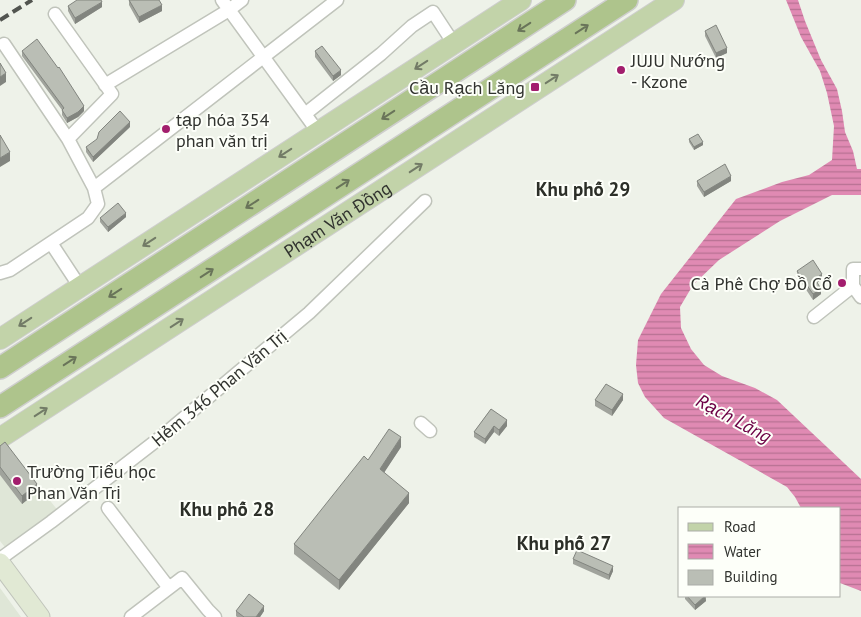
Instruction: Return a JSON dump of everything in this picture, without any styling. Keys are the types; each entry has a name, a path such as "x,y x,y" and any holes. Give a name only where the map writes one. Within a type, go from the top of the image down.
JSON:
{"highway":[{"path":"0,368 565,0"},
{"name":"Phạm Văn Đồng","path":"0,407 627,0"}],"main road":[{"path":"0,339 521,0"},
{"name":"Phạm Văn Đồng","path":"0,438 668,4"},
{"path":"454,44 466,64"},
{"path":"49,307 63,327"},
{"path":"0,563 40,617"}],"street":[{"path":"105,85 225,5 242,0"},
{"path":"94,188 337,0"},
{"path":"225,5 318,132"},
{"path":"305,114 381,54 412,26 433,12 454,44"},
{"path":"55,14 112,94 68,139"},
{"path":"0,273 10,270 88,218 98,204 94,188 68,139 4,44"},
{"name":"Hẻm 346 Phan Văn Trị","path":"0,559 161,437 309,313 425,201"},
{"path":"51,243 80,287"},
{"path":"861,269 853,269 853,286 861,297"},
{"path":"814,317 853,286"},
{"path":"108,508 169,588"},
{"path":"131,617 182,578 211,613"}],"shaded area":[{"name":"Trường Tiểu học Phan Văn Trị","path":"6,445 59,512 8,551 0,541 0,450"},
{"path":"0,588 21,617 0,617"}],"water":[{"name":"Rạch Lăng","path":"786,0 798,0 821,60 837,89 845,132 853,151 857,169 861,169 861,195 832,195 780,221 719,260 693,285 680,307 681,328 691,349 704,365 722,376 755,388 777,400 861,479 861,591 841,583 841,507 800,507 787,487 664,418 645,397 638,383 636,365 638,340 661,294 736,199 782,182 809,175 832,160 834,126 827,93 820,71 801,37"}],"building":[{"path":"77,0 101,0 102,2 75,18 68,6"},
{"path":"129,0 159,0 162,5 139,17"},
{"path":"716,25 727,48 716,53 705,31"},
{"path":"37,39 59,67 84,106 67,118 62,110 64,108 22,51"},
{"path":"322,46 341,70 333,76 315,51"},
{"path":"0,63 6,73 0,77"},
{"path":"120,111 130,122 93,157 86,147 97,139 99,132"},
{"path":"698,134 703,142 694,147 689,139"},
{"path":"0,135 10,152 0,158"},
{"path":"725,164 731,176 704,192 697,181"},
{"path":"118,203 126,213 108,227 100,218"},
{"path":"813,260 822,274 815,279 821,289 813,294 797,271"},
{"path":"606,384 623,394 612,410 595,400"},
{"path":"491,409 507,420 499,430 494,426 485,439 474,432"},
{"path":"389,429 401,437 380,469 409,493 339,580 294,544 364,456 368,460"},
{"path":"5,442 37,484 22,496 0,467 0,446"},
{"path":"577,550 613,566 609,575 573,559"},
{"path":"249,594 264,606 256,617 244,617 236,611"},
{"path":"688,597 704,597 695,605"}],"railway":[{"path":"0,20 32,0"}],"place":[{"name":"JUJU Nướng - Kzone","path":"621,70"},
{"name":"Cầu Rạch Lăng","path":"535,87"},
{"name":"tạp hóa 354 phan văn trị","path":"166,129"},
{"name":"Cà Phê Chợ Đồ Cổ","path":"842,283"},
{"name":"Trường Tiểu học Phan Văn Trị","path":"17,481"}],"district":[{"name":"Khu phố 29","path":"583,189"},
{"name":"Khu phố 28","path":"227,509"},
{"name":"Khu phố 27","path":"564,543"}]}
